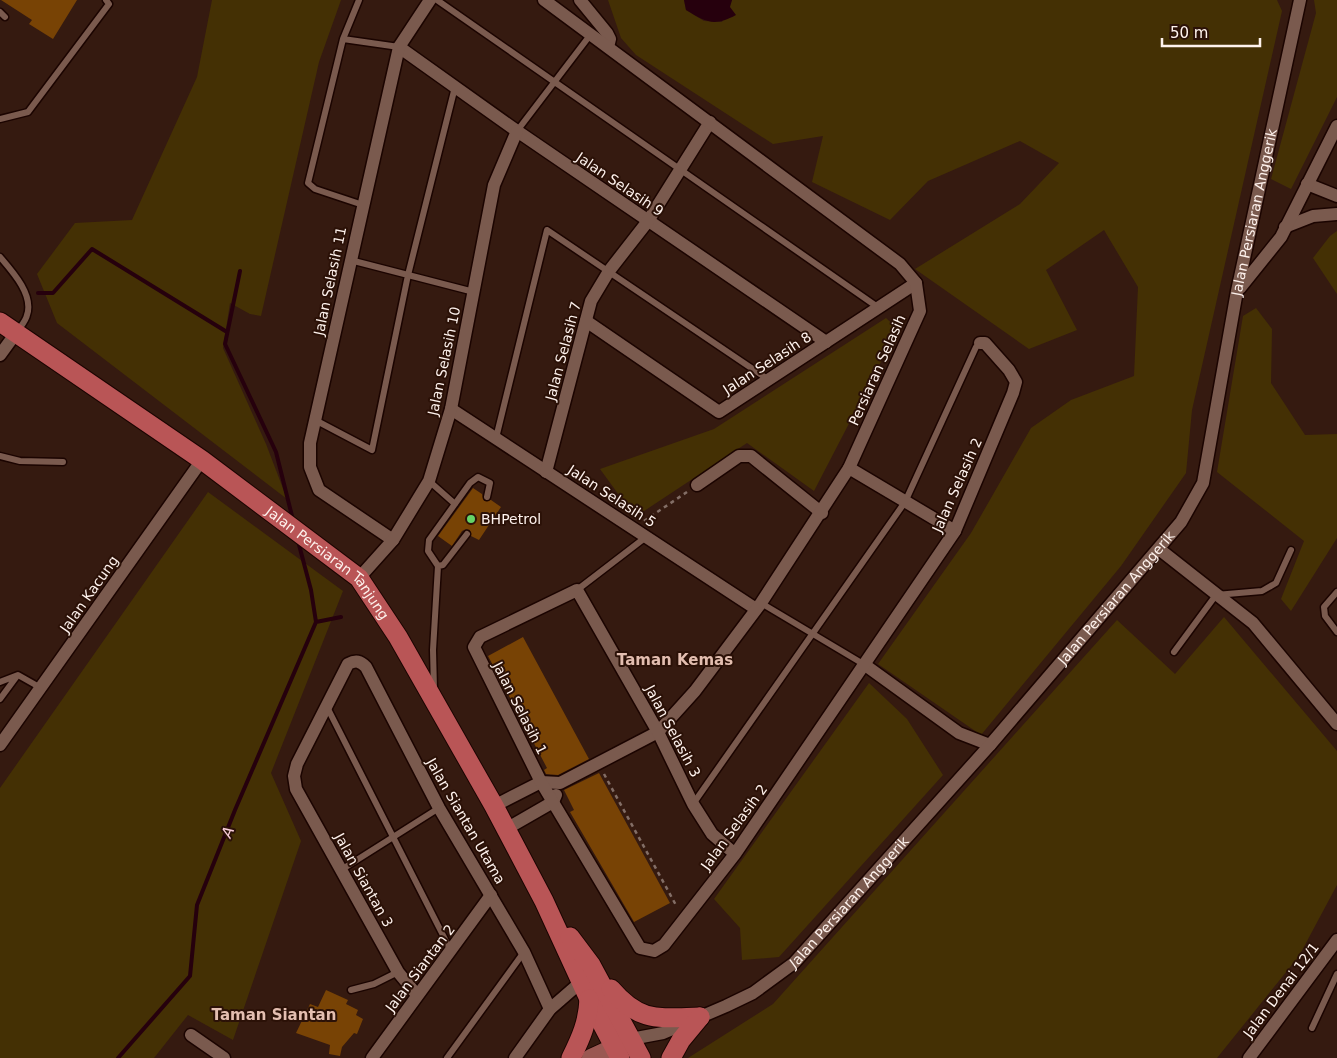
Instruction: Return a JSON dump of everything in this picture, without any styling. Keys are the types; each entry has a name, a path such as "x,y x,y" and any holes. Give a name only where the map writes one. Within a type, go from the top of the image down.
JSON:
{"main road":[{"name":"Jalan Persiaran Tanjung","path":"0,322 202,460 359,578 382,611 434,698 628,1052"},
{"name":"Jalan Persiaran Tanjung","path":"586,974 589,999 628,1052"},
{"path":"586,974 625,1005 646,1016 700,1017"},
{"path":"571,1058 580,1041 588,1017 589,999"},
{"path":"671,1058 681,1040 700,1017"}],"street":[{"name":"Jalan Selasih 11","path":"393,540 319,490 310,467 310,443 350,260 400,47 430,0"},
{"path":"544,0 900,264 916,283"},
{"path":"580,0 607,33 610,39 608,47"},
{"name":"Jalan Persiaran Anggerik","path":"591,1058 628,1052 663,1033 753,993 794,964 990,745 1181,522 1203,483 1237,292 1300,0"},
{"name":"Jalan Selasih 9","path":"400,47 518,131 826,342"},
{"name":"Jalan Selasih 7","path":"546,472 591,301 609,271 648,221 681,172 710,122"},
{"path":"1237,292 1281,237 1337,126"},
{"name":"Jalan Selasih 10","path":"359,578 393,540 430,481 450,409 494,185 518,131"},
{"path":"1307,184 1337,196"},
{"path":"1285,227 1314,216 1337,214"},
{"name":"Jalan Selasih 8","path":"586,321 720,412 916,283"},
{"name":"Persiaran Selasih","path":"541,782 560,783 658,732 695,691 759,606 822,513 849,468 920,311 916,283"},
{"path":"0,354 16,333"},
{"name":"Jalan Selasih 2","path":"654,950 664,945 735,854 955,531 1016,382 1009,370 985,343 980,343"},
{"name":"Jalan Selasih 5","path":"450,409 633,528 759,606"},
{"path":"697,485 740,456 751,456 822,513"},
{"name":"Jalan Kacung","path":"0,745 202,460"},
{"path":"849,468 955,531"},
{"path":"1159,549 1253,623 1337,724"},
{"name":"Jalan Selasih 3","path":"577,590 658,732 693,804 712,834 735,854"},
{"name":"Jalan Selasih 1","path":"577,590 480,637 474,648 541,782 640,948 654,950"},
{"name":"Jalan Siantan Utama","path":"326,704 348,664 358,661 366,667 439,808 524,952 550,1009"},
{"path":"865,665 959,732 990,745"},
{"name":"Jalan Siantan 3","path":"326,704 297,764 294,776 296,789 398,972 417,995"},
{"path":"494,806 541,782"},
{"path":"506,829 553,802 560,783"},
{"name":"Jalan Siantan 2","path":"372,1058 491,895"},
{"name":"Jalan Denai 12/1","path":"1248,1058 1337,940"},
{"path":"515,1058 550,1009 586,974"},
{"path":"191,1035 224,1058"}],"lane":[{"path":"0,119 28,112 109,4 106,0"},
{"path":"359,0 343,39 308,183 315,189 363,204"},
{"path":"437,0 681,172 879,308"},
{"path":"518,131 591,34"},
{"path":"343,39 400,47"},
{"path":"315,420 372,450 408,275 455,85"},
{"path":"496,438 547,230 769,380"},
{"path":"0,258 13,271 28,302 28,315 16,333"},
{"path":"350,260 474,292"},
{"path":"693,804 906,502 976,346 980,343"},
{"path":"0,456 20,461 63,462"},
{"path":"434,698 433,650 438,566 428,551 430,540 470,483 478,477 490,483 487,497"},
{"path":"430,481 455,504"},
{"path":"438,566 443,565 467,534"},
{"name":"Jalan Selasih 1","path":"577,590 646,536"},
{"path":"1174,652 1216,595 1262,591 1276,583 1291,550"},
{"path":"1337,592 1324,607 1325,616 1337,632"},
{"path":"759,606 813,633 865,665"},
{"path":"18,675 41,688"},
{"path":"0,682 18,675"},
{"path":"0,699 18,675"},
{"path":"326,704 450,949"},
{"path":"341,870 439,808"},
{"path":"448,1058 524,952"},
{"path":"352,990 374,984 398,972"},
{"path":"1312,1028 1337,974"}],"path":[{"path":"633,528 697,485"},
{"path":"599,764 683,919"}],"shaded area":[{"path":"212,0 341,0 319,62 261,316 250,314 230,303 223,348 266,444 287,499 57,323 37,274 75,223 132,220 197,77"},
{"path":"608,0 684,0 686,10 704,21 722,22 732,0 1277,0 1282,11 1192,410 1186,473 1121,566 981,735 878,664 971,533 1031,428 1071,400 1134,376 1138,287 1104,230 1046,270 1077,330 1029,349 915,269 1020,204 1059,163 1020,141 928,181 890,220 812,182 823,136 773,144 636,55 621,38"},
{"path":"684,0 732,0 730,7 736,15 722,21 710,22 686,10"},
{"path":"1314,0 1337,0 1337,97 1291,189 1271,179 1316,13"},
{"path":"1337,231 1337,294 1313,258 1330,236"},
{"path":"1256,308 1272,329 1271,383 1305,435 1337,434 1337,538 1291,611 1281,599 1304,541 1217,472 1243,316"},
{"path":"886,318 898,329 814,491 747,443 635,517 600,469 714,429"},
{"path":"208,492 343,591 271,773 301,841 233,1040 188,1015 154,1058 0,1058 0,788"},
{"path":"1224,617 1337,751 1337,885 1299,956 1217,1058 688,1058 773,1004 1117,620 1175,674"},
{"path":"869,683 907,719 943,775 779,957 742,960 740,928 714,899"}],"building":[{"path":"1,0 77,0 53,39 29,24 32,20"},
{"name":"BHPetrol","path":"473,488 482,494 484,501 491,500 501,507 479,540 471,536 470,530 466,529 462,531 452,546 438,536"},
{"path":"523,637 589,759 558,775 546,774 544,770 547,768 488,656"},
{"path":"599,773 670,903 634,922 570,812 574,810 564,790"},
{"path":"326,990 348,1000 346,1004 358,1010 356,1015 363,1019 357,1034 354,1033 342,1047 340,1056 329,1054 330,1045 296,1033 310,1004 318,1007"}],"waterway":[{"path":"38,293 53,293 92,249 227,332"},
{"path":"240,271 225,344 276,452 293,520"},
{"name":"A","path":"118,1058 190,976 197,905 235,810 316,622 311,590 298,541"},
{"path":"316,622 341,617"}],"place":[{"name":"BHPetrol","path":"471,519"}],"district":[{"name":"Taman Kemas","path":"675,660"},
{"name":"Taman Siantan","path":"274,1015"}]}
